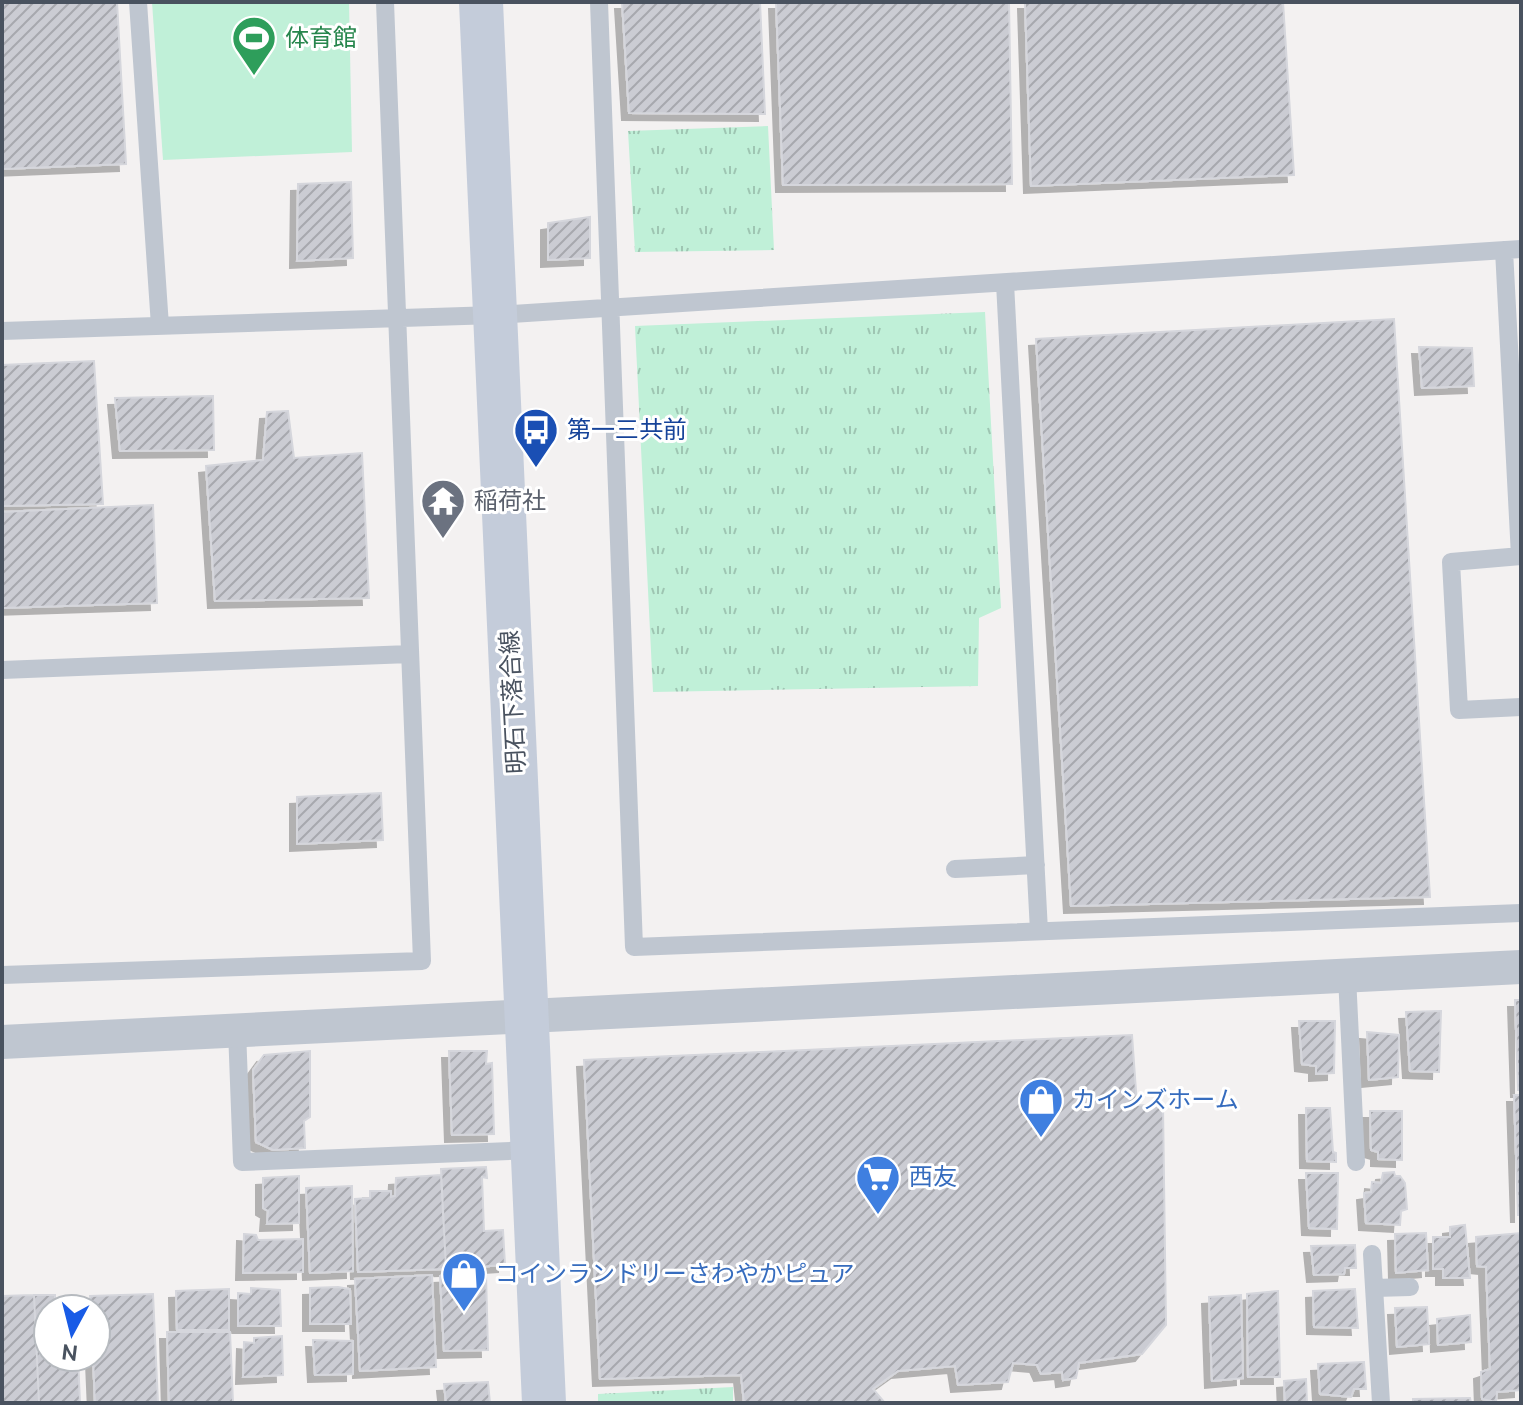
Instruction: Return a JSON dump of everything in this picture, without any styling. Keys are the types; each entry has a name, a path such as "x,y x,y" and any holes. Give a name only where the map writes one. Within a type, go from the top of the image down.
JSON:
{"main road":[{"name":"明石下落合線","path":"481,2 544,1403"}],"street":[{"path":"2,1042 1521,967"}],"lane":[{"path":"138,2 160,326"},
{"path":"2,975 422,961 385,2"},
{"path":"599,2 634,947 1521,913"},
{"path":"2,331 495,315 1512,250 1520,556 1451,562 1459,710 1521,707"},
{"path":"1005,283 1039,931"},
{"path":"2,670 410,654"},
{"path":"955,869 1036,865"},
{"path":"1347,976 1356,1162"},
{"path":"237,1030 242,1162 533,1150"},
{"path":"1372,1254 1381,1403"},
{"path":"1374,1288 1410,1287"}],"green space":[{"name":"体育館","path":"152,2 349,2 352,152 163,160"},
{"path":"768,126 774,250 635,252 628,131"},
{"path":"985,312 1001,608 979,618 978,686 653,692 635,326"},
{"path":"733,1387 733,1403 598,1403 598,1394"}],"building":[{"path":"2,2 117,2 126,164 2,169"},
{"path":"622,2 760,2 765,114 629,113"},
{"path":"776,2 1009,2 1012,184 783,185"},
{"path":"1025,2 1283,2 1294,175 1031,186"},
{"path":"351,182 353,258 297,261 298,184"},
{"path":"590,217 590,258 548,260 548,223"},
{"path":"1394,319 1430,897 1071,906 1036,339"},
{"path":"1419,347 1472,348 1474,386 1422,388"},
{"path":"94,361 103,504 2,506 2,365"},
{"path":"213,396 214,450 120,451 115,398"},
{"path":"288,411 294,458 362,453 369,598 215,601 206,466 263,460 267,412"},
{"path":"153,505 157,603 2,608 2,512"},
{"path":"381,793 383,840 297,844 297,797"},
{"path":"1515,1000 1521,1000 1521,1090 1518,1090"},
{"path":"1441,1011 1439,1072 1410,1071 1406,1012"},
{"path":"1299,1021 1335,1021 1334,1073 1316,1074 1316,1066 1302,1064"},
{"path":"1367,1032 1399,1035 1398,1077 1369,1080"},
{"name":"西友","path":"1132,1035 1137,1105 1163,1106 1166,1325 1142,1354 1079,1363 1076,1378 1063,1380 1062,1372 1041,1374 1037,1365 1013,1363 1008,1382 958,1385 955,1366 898,1371 873,1389 885,1403 744,1403 741,1375 600,1379 584,1060"},
{"path":"310,1051 310,1117 304,1121 305,1148 273,1150 256,1142 253,1070 264,1055"},
{"path":"449,1051 487,1051 486,1064 492,1063 494,1134 452,1135"},
{"path":"1514,1095 1521,1095 1521,1215 1518,1215"},
{"path":"1306,1108 1330,1108 1336,1162 1307,1161"},
{"path":"1370,1111 1402,1111 1402,1160 1378,1159 1378,1152 1371,1150"},
{"path":"486,1167 487,1178 482,1177 484,1231 503,1230 505,1265 446,1269 441,1169"},
{"path":"1394,1172 1405,1183 1407,1209 1401,1211 1400,1225 1366,1223 1364,1193 1371,1192 1372,1182 1381,1183 1383,1173"},
{"path":"1306,1173 1338,1173 1337,1229 1309,1228"},
{"path":"441,1175 446,1269 358,1272 355,1199 370,1198 370,1191 391,1191 391,1197 395,1196 396,1178"},
{"path":"299,1176 299,1223 267,1224 268,1211 263,1208 263,1178"},
{"path":"352,1186 353,1271 310,1273 306,1188"},
{"path":"1465,1225 1470,1278 1443,1278 1443,1269 1433,1269 1433,1237 1450,1237 1450,1227"},
{"path":"1426,1233 1428,1270 1396,1273 1395,1234"},
{"path":"1521,1233 1521,1390 1497,1392 1496,1402 1482,1399 1481,1372 1490,1369 1486,1267 1477,1266 1476,1237"},
{"path":"244,1234 256,1235 258,1240 303,1239 303,1272 243,1273"},
{"path":"1355,1245 1356,1268 1345,1268 1344,1274 1314,1275 1311,1246"},
{"name":"コインランドリーさわやかピュア","path":"486,1274 488,1350 444,1351 440,1276"},
{"path":"432,1275 436,1367 360,1371 355,1279"},
{"path":"251,1288 280,1290 281,1326 238,1326 238,1293 251,1294"},
{"path":"310,1288 350,1289 351,1324 310,1324"},
{"path":"229,1289 229,1330 177,1330 176,1291"},
{"path":"1355,1289 1358,1328 1314,1327 1313,1291"},
{"path":"1278,1291 1280,1377 1248,1377 1247,1294"},
{"path":"153,1294 158,1403 95,1403 94,1373 112,1373 112,1295"},
{"path":"32,1295 32,1373 38,1373 39,1403 2,1403 2,1296"},
{"path":"1241,1295 1243,1378 1212,1381 1209,1297"},
{"path":"1427,1307 1429,1344 1397,1347 1395,1308"},
{"path":"1470,1315 1471,1342 1438,1345 1437,1319"},
{"path":"167,1332 230,1332 233,1403 169,1403"},
{"path":"282,1336 283,1375 243,1377 244,1342 254,1343 254,1338"},
{"path":"313,1340 353,1341 353,1374 315,1375"},
{"path":"1364,1362 1366,1389 1354,1389 1351,1397 1320,1394 1318,1364"},
{"path":"38,1373 79,1373 80,1403 39,1403"},
{"path":"1306,1379 1307,1403 1285,1403 1284,1381"},
{"path":"488,1382 490,1403 446,1403 444,1384"},
{"path":"1470,1398 1471,1403 1413,1403 1413,1399"}],"place":[{"name":"体育館","path":"254,77"},
{"name":"第一三共前","path":"536,469"},
{"name":"稲荷社","path":"443,540"},
{"name":"カインズホーム","path":"1041,1139"},
{"name":"西友","path":"878,1216"},
{"name":"コインランドリーさわやかピュア","path":"464,1313"}]}
